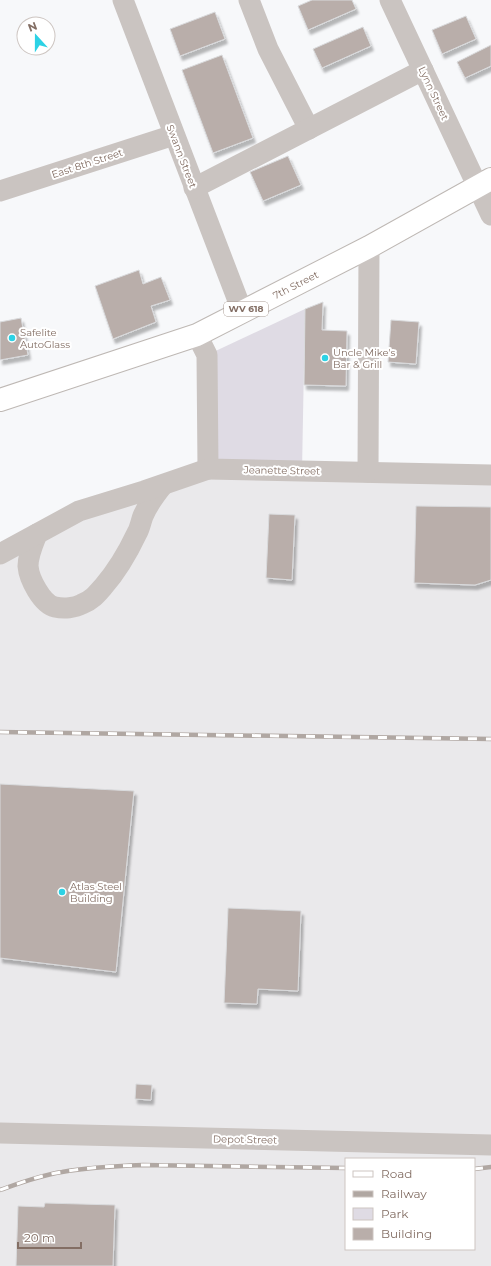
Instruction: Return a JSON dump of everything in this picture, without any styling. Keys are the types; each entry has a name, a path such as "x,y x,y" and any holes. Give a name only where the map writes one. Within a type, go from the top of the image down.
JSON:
{"main road":[{"name":"7th Street","path":"0,400 197,335 370,247 484,183"}],"street":[{"name":"Swann Street","path":"122,0 242,311"},
{"path":"248,0 268,49 309,129"},
{"name":"Lynn Street","path":"390,0 423,70 484,183 491,215"},
{"path":"194,188 423,70"},
{"name":"East 8th Street","path":"0,191 174,135"},
{"path":"368,472 370,247"},
{"path":"0,554 79,511 162,485 208,468 206,355 197,335"},
{"name":"Jeanette Street","path":"208,468 491,474"},
{"path":"37,534 28,564 29,575 35,588 46,602 54,607 68,608 81,605 92,600 114,574 138,531 152,498 162,485"},
{"name":"Depot Street","path":"0,1133 491,1144"}],"shaded area":[{"path":"208,469 491,475 491,1266 0,1266 0,554"}],"green space":[{"path":"305,309 302,471 208,469 207,355"}],"building":[{"path":"312,0 352,0 356,9 308,30 298,6"},
{"path":"215,12 225,39 180,56 170,29"},
{"path":"466,16 476,39 442,54 432,30"},
{"path":"363,27 371,46 322,68 313,49"},
{"path":"491,45 491,66 465,78 457,62"},
{"path":"222,55 253,138 213,153 182,70"},
{"path":"288,156 301,185 263,201 250,172"},
{"path":"139,270 143,284 161,277 170,300 151,306 156,322 113,339 95,286"},
{"name":"Uncle Mike's Bar & Grill","path":"323,302 322,330 347,331 346,386 304,385 305,309"},
{"name":"Safelite AutoGlass","path":"21,318 28,355 0,360 0,322"},
{"path":"391,320 419,322 416,364 388,362"},
{"path":"416,506 491,507 491,580 475,585 414,583"},
{"path":"269,514 295,515 292,580 266,578"},
{"name":"Atlas Steel Building","path":"0,784 134,791 116,972 0,958"},
{"path":"228,908 301,911 298,991 258,989 257,1004 224,1003"},
{"path":"136,1084 152,1085 151,1100 135,1099"},
{"path":"45,1203 115,1205 113,1266 16,1266 18,1206 44,1207"}],"railway":[{"path":"0,732 491,739"},
{"path":"0,1190 54,1173 113,1166 143,1165 345,1168"},
{"path":"475,1169 491,1167"}],"place":[{"name":"Safelite AutoGlass","path":"12,338"},
{"name":"Uncle Mike's Bar & Grill","path":"325,358"},
{"name":"Atlas Steel Building","path":"62,892"}]}
